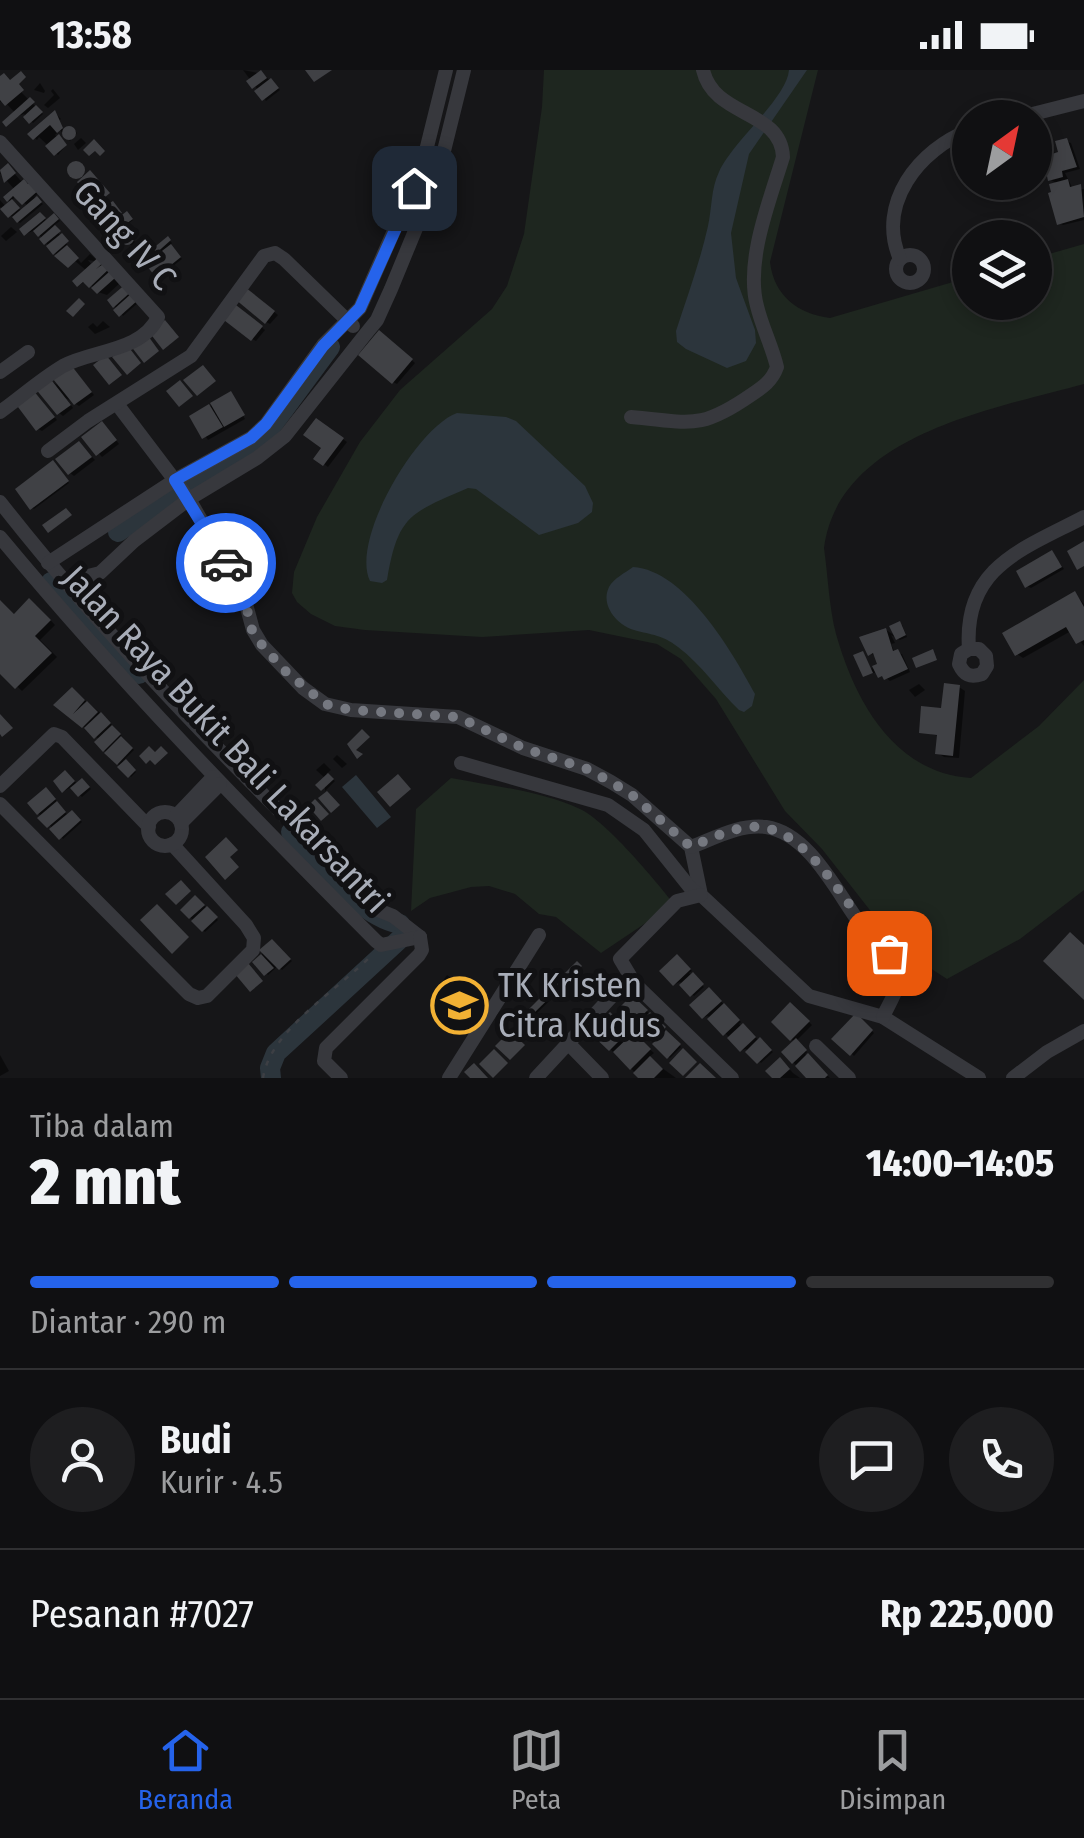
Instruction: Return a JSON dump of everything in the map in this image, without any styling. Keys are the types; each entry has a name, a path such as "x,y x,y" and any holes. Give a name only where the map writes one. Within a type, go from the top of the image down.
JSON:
{"street":[{"path":"48,563 175,480 251,438 266,424 323,346 360,308 422,167 446,70"},
{"path":"64,582 100,573 189,499 257,458 285,436 364,336 384,304 438,174 464,70"},
{"path":"631,417 696,423 711,420 773,377 777,367 757,307 754,285 760,235 783,157 782,145 762,122 712,93 702,70"},
{"path":"1052,109 1084,101"},
{"path":"900,259 892,242 893,219 910,173 952,137"},
{"name":"Gang IV C","path":"0,142 158,317 151,328 112,352 67,364 0,412"},
{"path":"48,451 191,356 264,256 274,253 284,259 364,336"},
{"path":"0,372 28,352"},
{"path":"117,404 189,499 243,593 252,630 294,679 325,704 351,710 458,717 523,748 599,775 632,795 691,847 701,895"},
{"name":"Jalan Raya Bukit Bali Lakarsantri","path":"0,502 222,775 378,910 393,916 402,940"},
{"path":"969,648 967,626 988,574 1004,559 1084,517"},
{"path":"107,527 122,552"},
{"name":"Jalan Raya Bukit Bali Lakarsantri","path":"0,537 83,637 222,775 402,940"},
{"path":"0,786 54,734 62,736 148,828 156,842 172,844 246,926 254,938 252,950 207,996 189,994 0,804"},
{"path":"461,763 608,805 644,830 692,890 809,996 883,1017 979,1078"},
{"path":"178,819 222,775"},
{"path":"148,828 156,814 166,812 178,819"},
{"path":"172,844 180,836 178,819"},
{"path":"691,847 751,827 769,828 806,850 871,937 898,966 900,980 883,1017"},
{"path":"701,895 677,901 620,959 635,984 732,1078"},
{"path":"448,1078 539,935"},
{"path":"341,1078 324,1061 326,1048 419,955 422,944 402,940"},
{"path":"536,1078 616,988 625,982 635,984"},
{"path":"1013,1078 1084,1031"},
{"path":"567,1042 602,1078"},
{"path":"816,1046 849,1078"}],"path":[{"path":"263,1078 265,1064 280,1040 402,940"}],"shaded area":[{"path":"544,70 818,70 770,262 782,294 818,316 830,318 952,282 952,320 1052,320 1052,253 1084,244 1084,384 966,417 889,453 858,478 836,509 824,548 834,624 854,684 882,729 920,763 971,778 1039,726 1084,680 1084,890 1020,939 947,979 916,959 880,923 822,849 785,811 716,699 681,659 657,644 589,630 482,637 335,626 311,614 292,593 294,572 317,517 360,442 400,390 492,309 507,286 524,234"},
{"path":"789,70 807,70 749,154 731,233 736,278 756,343 746,361 727,368 686,349 677,342 676,331 701,253 719,172 779,93"},
{"path":"457,413 516,421 585,486 593,503 592,512 578,523 539,535 476,489 468,488 410,519 396,541 387,580 370,581 366,563 370,539 391,487 424,439"},
{"path":"633,567 671,582 705,616 755,694 752,706 744,712 739,710 678,647 616,619 608,607 609,587"},
{"path":"356,775 391,817 377,828 342,787"},
{"path":"451,778 533,793 580,809 616,838 674,904 601,953 556,917 539,914 515,894 489,886 430,898 411,911 416,809"}],"building":[{"path":"261,70 267,78 252,89 246,81"},
{"path":"305,70 332,70 314,82"},
{"path":"21,71 26,77 19,84 24,90 5,106 0,100 0,76 4,73 10,80"},
{"path":"271,78 279,88 262,101 254,91"},
{"path":"30,97 35,102 6,127 2,122"},
{"path":"36,105 43,112 29,124 23,117"},
{"path":"55,110 63,128 57,133 50,125 33,140 27,134"},
{"path":"69,126 76,133 69,140 62,133"},
{"path":"59,134 67,145 54,156 45,146"},
{"path":"1067,138 1077,167 1062,171 1063,177 1052,180 1052,154 1058,152 1055,141"},
{"path":"94,139 105,151 100,156 95,151 89,156 83,150"},
{"path":"76,161 85,170 76,179 67,170"},
{"path":"8,163 16,173 4,183 0,170"},
{"path":"90,170 110,193 94,206 77,182"},
{"path":"24,179 28,184 34,179 41,188 22,205 13,196 7,202 3,197"},
{"path":"1068,179 1070,187 1081,184 1084,217 1057,225 1050,200 1052,183"},
{"path":"37,196 42,202 17,223 12,217"},
{"path":"12,199 20,208 8,218 0,209"},
{"path":"113,201 122,213 108,223 101,208"},
{"path":"127,211 133,219 114,232 109,225"},
{"path":"40,212 46,218 24,236 19,229"},
{"path":"54,213 59,219 38,237 33,231"},
{"path":"55,225 61,231 44,245 39,239"},
{"path":"127,231 134,238 127,245 120,238"},
{"path":"62,233 69,241 53,255 46,246"},
{"path":"168,236 171,240 144,264 140,259"},
{"path":"143,237 146,242 141,246 146,253 133,262 128,257 133,253 129,248"},
{"path":"171,244 181,257 156,277 145,264"},
{"path":"67,245 79,258 68,268 54,256"},
{"path":"102,254 106,260 96,269 106,262 111,267 89,288 83,282 77,287 72,281"},
{"path":"109,272 115,278 97,294 91,288"},
{"path":"128,282 134,289 113,308 107,300"},
{"path":"245,287 275,311 265,324 235,299"},
{"path":"132,293 138,300 119,317 113,310"},
{"path":"79,298 85,304 73,317 66,311"},
{"path":"232,302 263,326 251,341 220,317"},
{"path":"165,320 179,337 163,350 149,332"},
{"path":"379,330 413,359 392,384 358,355"},
{"path":"146,333 159,351 144,363 130,345"},
{"path":"127,345 141,363 127,375 112,357"},
{"path":"106,355 122,375 109,385 93,365"},
{"path":"71,365 92,392 74,405 53,379"},
{"path":"203,365 216,381 197,396 183,380"},
{"path":"49,377 71,405 57,415 35,388"},
{"path":"180,380 193,396 179,407 166,391"},
{"path":"33,390 55,417 36,431 15,403"},
{"path":"231,391 245,415 224,427 210,403"},
{"path":"209,404 223,427 202,439 189,416"},
{"path":"316,418 344,438 323,466 313,459 321,448 303,435"},
{"path":"102,421 117,440 96,456 81,437"},
{"path":"79,441 92,457 68,475 55,459"},
{"path":"53,460 69,481 30,510 15,489"},
{"path":"66,508 72,515 48,533 42,525"},
{"path":"1084,541 1084,566 1077,570 1067,551"},
{"path":"1052,550 1062,567 1025,588 1016,571"},
{"path":"1075,591 1084,607 1084,640 1076,644 1066,627 1015,656 1002,633"},
{"path":"29,598 51,620 35,636 52,653 15,689 0,674 0,600 14,614"},
{"path":"900,621 906,635 896,640 889,626"},
{"path":"886,628 893,651 898,649 908,669 884,680 882,676 878,678 872,666 877,664 873,653 868,656 859,637"},
{"path":"933,649 937,660 916,668 912,658"},
{"path":"863,651 873,673 863,677 853,655"},
{"path":"944,683 960,685 953,756 935,754 937,735 919,733 921,706 941,708"},
{"path":"72,687 85,700 73,714 87,701 98,712 82,728 53,705"},
{"path":"101,712 111,723 94,739 84,728"},
{"path":"0,714 13,728 2,737 0,734"},
{"path":"112,725 121,734 103,752 94,742"},
{"path":"362,729 370,737 356,750 363,754 357,759 347,744"},
{"path":"121,736 133,748 117,765 104,753"},
{"path":"149,746 155,752 161,746 168,753 155,765 150,760 146,764 139,756"},
{"path":"126,759 136,770 128,778 117,767"},
{"path":"65,770 75,781 62,793 53,781"},
{"path":"328,773 334,779 321,791 315,785"},
{"path":"398,774 411,789 390,807 377,792"},
{"path":"82,778 90,787 78,797 70,788"},
{"path":"46,787 56,799 37,815 27,803"},
{"path":"327,791 340,805 331,813 318,798"},
{"path":"315,799 329,814 321,821 308,806"},
{"path":"57,801 66,812 47,828 37,818"},
{"path":"72,810 81,820 59,840 49,829"},
{"path":"226,837 238,850 230,857 239,867 225,880 205,857"},
{"path":"181,880 191,891 176,905 165,894"},
{"path":"195,895 205,905 189,919 180,910"},
{"path":"157,904 189,937 172,954 140,920"},
{"path":"207,906 218,917 202,932 191,921"},
{"path":"1070,932 1084,945 1084,1000 1043,961"},
{"path":"272,939 291,959 279,970 259,950"},
{"path":"261,954 274,968 264,976 252,962"},
{"path":"677,954 691,969 673,986 659,971"},
{"path":"577,961 582,966 531,1016 527,1011"},
{"path":"248,963 263,981 250,992 235,974"},
{"path":"693,972 704,984 690,997 679,985"},
{"path":"455,978 462,984 449,1000 442,994"},
{"path":"709,987 722,1001 702,1019 689,1005"},
{"name":"TK Kristen Citra Kudus","path":"462,988 476,1001 457,1021 443,1008"},
{"path":"632,995 648,1010 632,1025 617,1010"},
{"path":"790,1002 810,1021 790,1041 771,1022"},
{"path":"724,1003 740,1020 723,1036 707,1019"},
{"path":"610,1012 629,1031 609,1051 589,1032"},
{"path":"650,1012 666,1027 651,1042 636,1027"},
{"path":"856,1013 873,1030 850,1056 831,1039"},
{"path":"743,1023 756,1037 740,1052 727,1038"},
{"path":"666,1030 681,1044 667,1059 652,1044"},
{"path":"510,1031 525,1045 510,1060 495,1046"},
{"path":"634,1032 651,1049 630,1070 613,1052"},
{"path":"760,1037 772,1050 757,1064 745,1052"},
{"path":"796,1038 807,1050 792,1064 781,1052"},
{"path":"683,1048 697,1062 683,1076 669,1063"},
{"path":"494,1049 508,1063 493,1078 479,1064"},
{"path":"808,1053 828,1075 825,1078 806,1078 795,1066"},
{"path":"650,1056 663,1069 654,1078 638,1078 633,1073"},
{"path":"780,1057 790,1069 780,1078 772,1078 765,1071"},
{"path":"474,1063 488,1078 470,1078 464,1072"},
{"path":"700,1063 716,1078 685,1078"}],"waterway":[{"path":"194,482 268,431 330,347"},
{"path":"118,532 170,497"},
{"path":"51,582 139,674"},
{"path":"291,832 355,900 369,911 400,924"},
{"path":"271,1078 276,1053 401,938"}],"way so far":[{"path":"226,563 243,593 252,630 262,645 303,688 325,704 351,710 458,717 523,748 587,769 611,782 632,795 691,847 751,827 769,828 788,836 806,850 871,937 889,953"}],"place":[{"name":"TK Kristen Citra Kudus","path":"459,1005"}],"route":[{"path":"226,563 175,480 251,438 266,424 323,346 360,308 414,188"}]}
